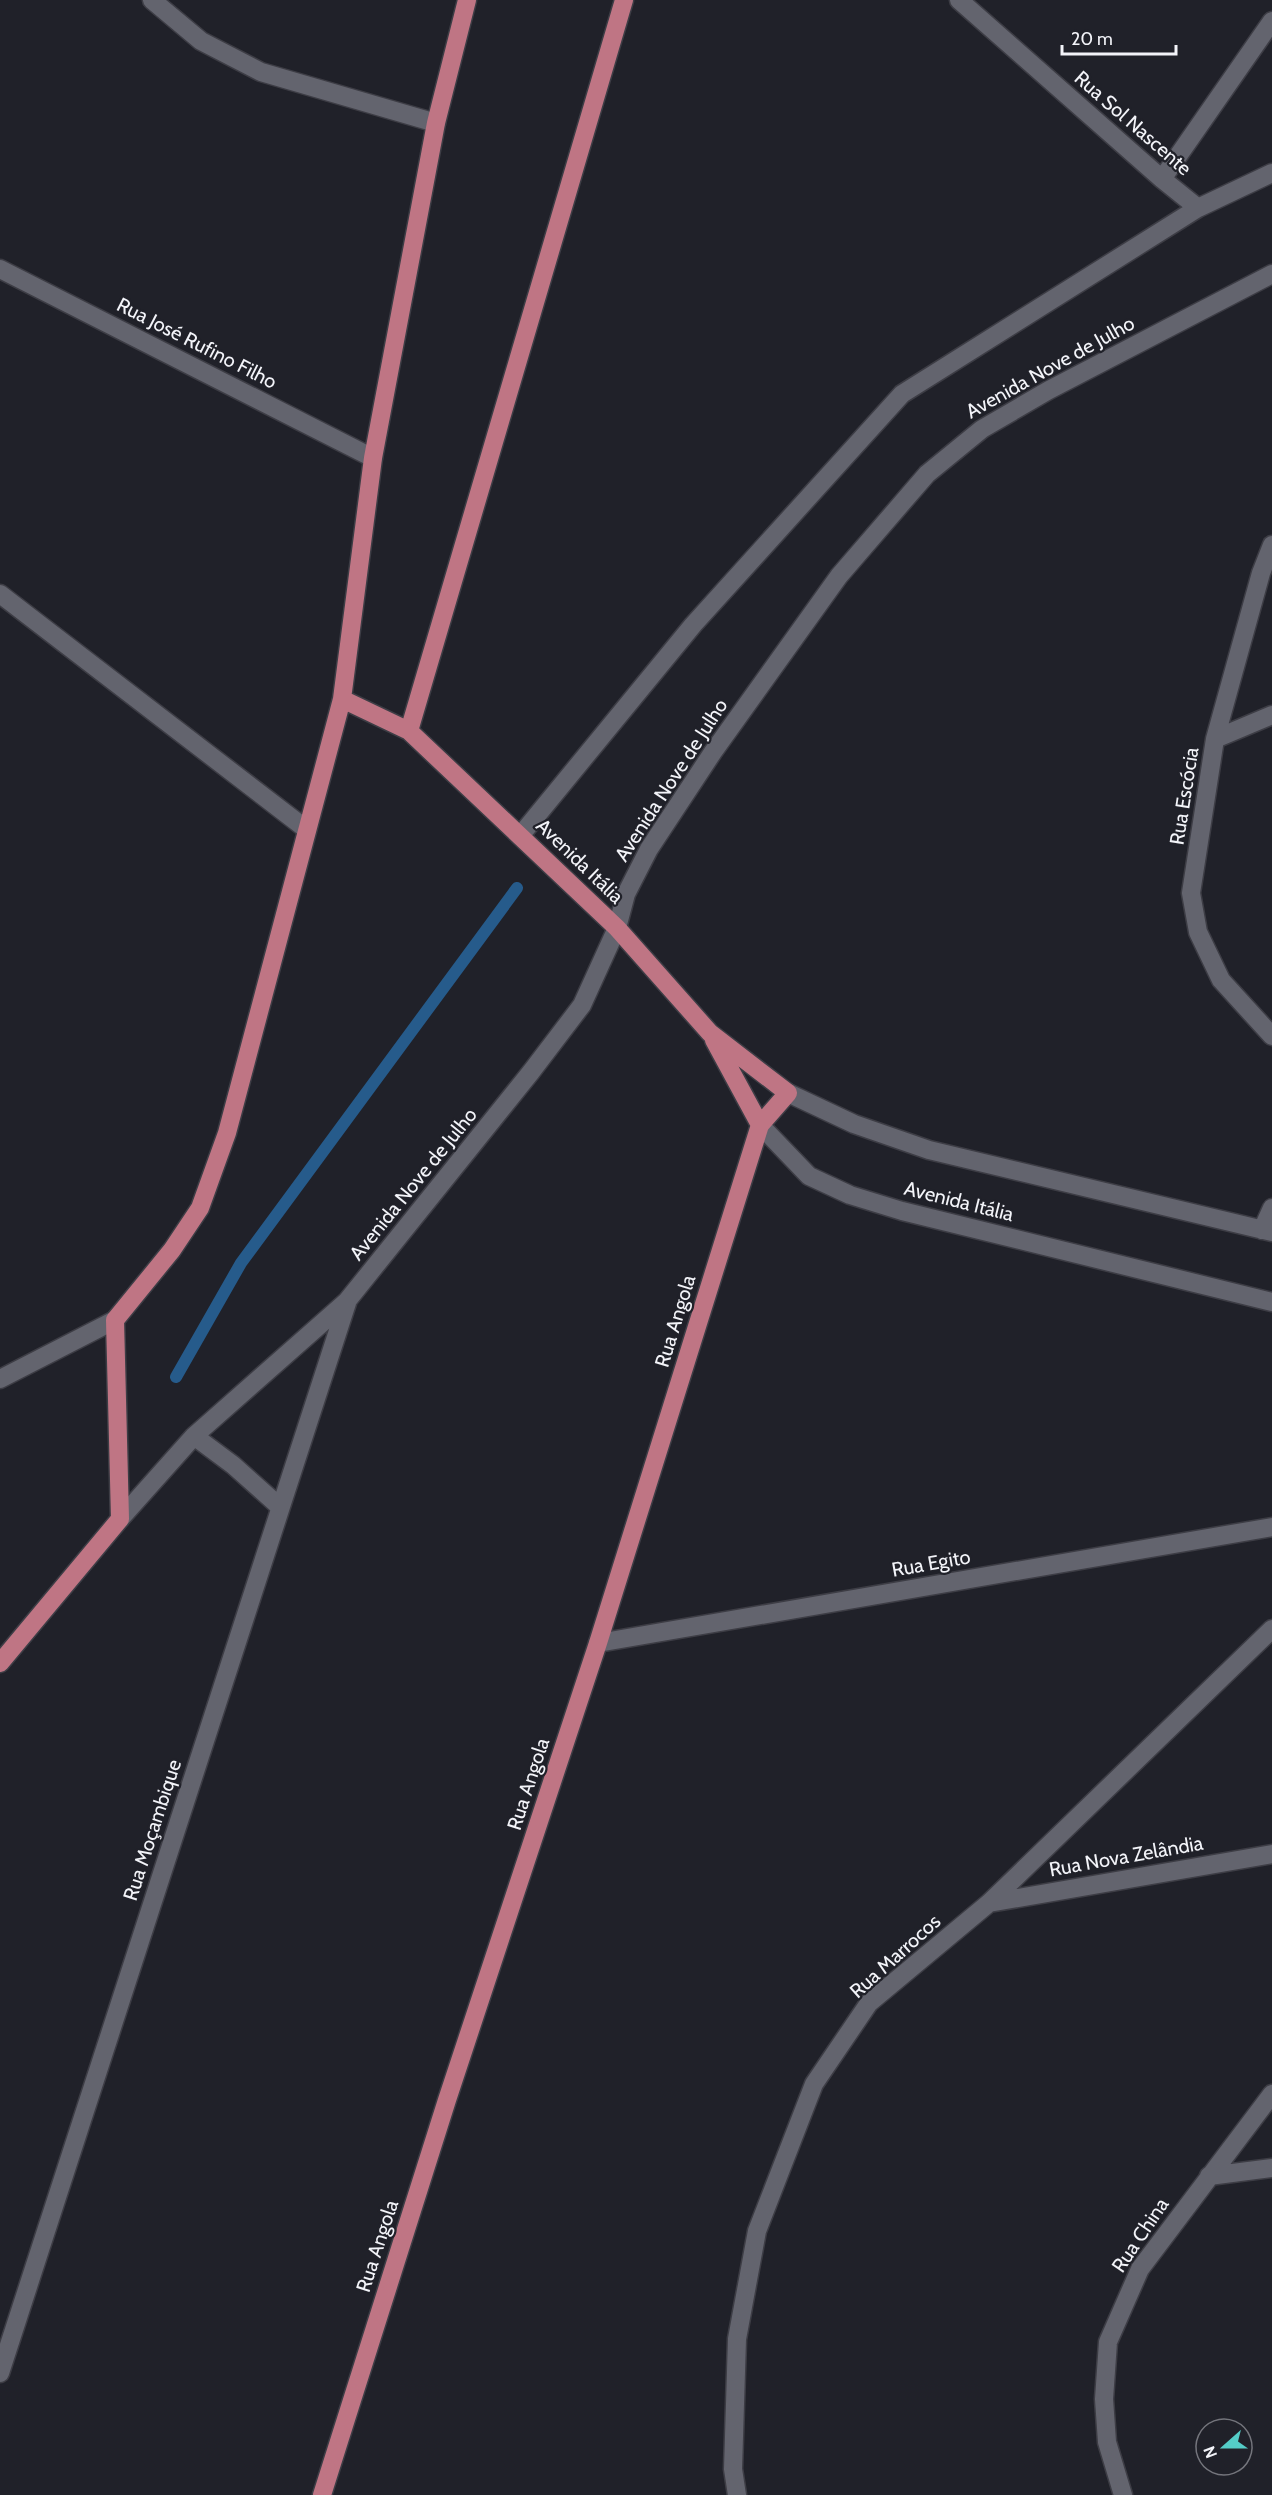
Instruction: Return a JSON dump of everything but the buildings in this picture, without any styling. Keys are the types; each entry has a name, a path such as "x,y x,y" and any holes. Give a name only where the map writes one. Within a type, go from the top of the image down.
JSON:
{"main road":[{"path":"120,1519 115,1320 172,1250 200,1208 226,1133 342,699 373,458 436,123 467,0"},
{"path":"409,731 624,0"},
{"name":"Avenida Itália","path":"342,699 409,731 617,928 710,1033 788,1093"},
{"name":"Avenida Itália","path":"710,1033 760,1125"},
{"name":"Rua Angola","path":"322,2495 447,2100 598,1643 760,1125 788,1093"},
{"name":"Avenida Nove de Julho","path":"0,1663 120,1519"}],"street":[{"path":"152,0 201,41 261,72 436,123"},
{"name":"Rua Sol Nascente","path":"959,0 1198,208"},
{"path":"1162,179 1272,21"},
{"path":"520,836 693,625 902,394 1198,208 1272,173"},
{"name":"Rua José Rufino Filho","path":"0,268 373,458"},
{"name":"Avenida Nove de Julho","path":"120,1519 195,1436 347,1301 531,1072 582,1005 617,928 626,894 649,849 713,752 839,576 927,474 982,429 1020,406 1272,274"},
{"name":"Rua Escócia","path":"1272,544 1261,573 1215,739 1191,894 1198,932 1221,980 1272,1036"},
{"path":"0,594 306,829"},
{"path":"1215,739 1272,715"},
{"name":"Avenida Itália","path":"788,1093 854,1124 929,1150 1267,1231"},
{"name":"Avenida Itália","path":"760,1125 809,1176 850,1195 902,1211 1272,1302"},
{"path":"1267,1231 1272,1208"},
{"name":"Rua Moçambique","path":"0,2373 347,1301"},
{"path":"0,1379 115,1320"},
{"path":"195,1436 280,1507"},
{"name":"Rua Egito","path":"598,1643 1272,1527"},
{"name":"Rua Marrocos","path":"737,2495 733,2469 737,2339 757,2231 814,2084 869,2003 989,1903 1272,1629"},
{"name":"Rua Nova Zelândia","path":"989,1903 1272,1854"},
{"name":"Rua China","path":"1123,2495 1107,2442 1104,2399 1108,2342 1140,2269 1272,2094"},
{"path":"1209,2176 1272,2168"}],"waterway":[{"path":"176,1377 241,1263 517,888"}]}
